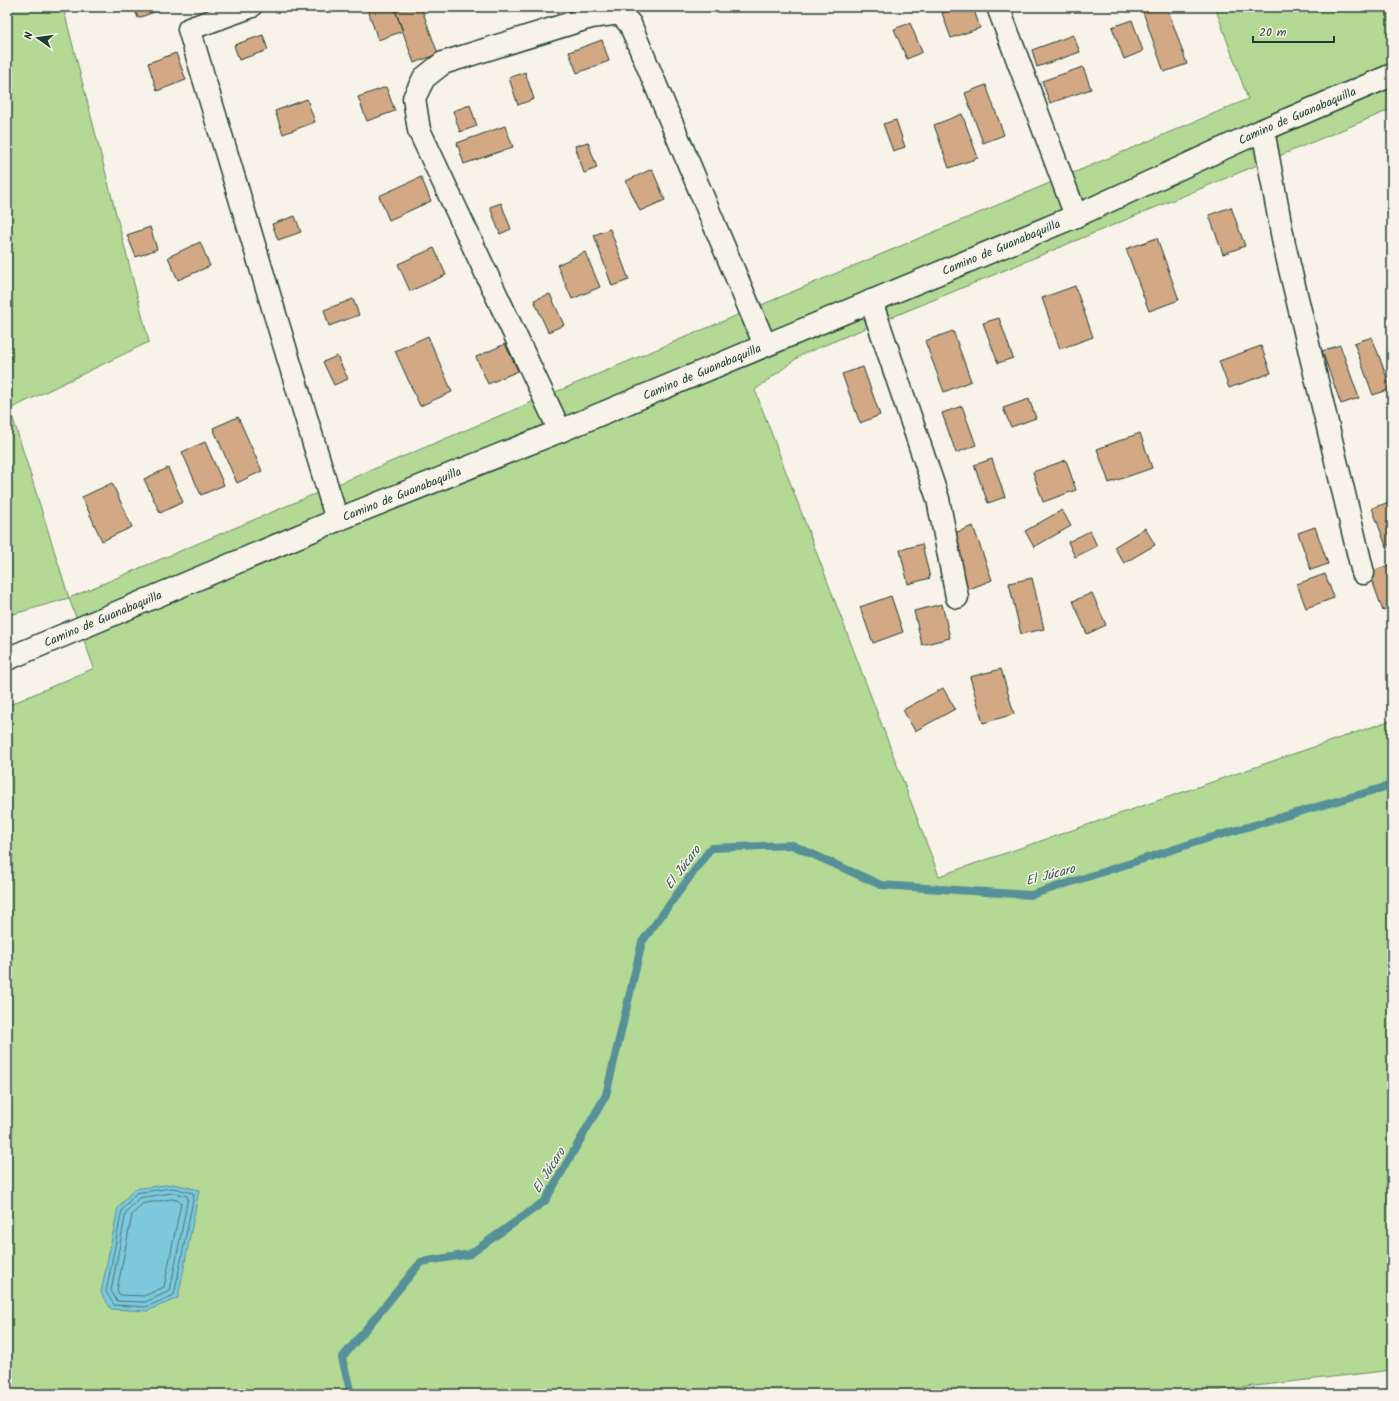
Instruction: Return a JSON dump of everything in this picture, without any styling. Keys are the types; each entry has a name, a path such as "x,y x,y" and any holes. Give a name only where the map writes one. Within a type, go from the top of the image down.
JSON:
{"street":[{"path":"250,7 189,29 337,520"},
{"path":"998,7 1076,216"},
{"path":"560,431 419,130 414,98 424,78 443,63 591,17 620,13 630,24 765,345"},
{"name":"Camino de Guanabaquilla","path":"7,659 337,520 560,431 1076,216 1263,130 1392,75"},
{"path":"1263,130 1284,244 1363,573"},
{"path":"871,301 938,499 957,597"}],"green space":[{"path":"7,7 63,7 149,342 10,409 69,598 7,616"},
{"path":"1215,7 1392,7 1392,109 801,355 755,390 939,876 1392,720 1392,1370 1187,1394 7,1394 7,706 94,668 69,598 1248,99"}],"water":[{"path":"173,1184 199,1190 178,1298 147,1311 111,1309 101,1293 118,1208 134,1189"}],"building":[{"path":"168,7 138,18 134,8"},
{"path":"367,7 394,7 403,31 378,40"},
{"path":"394,7 421,7 438,54 414,63"},
{"path":"958,7 973,7 980,28 951,38 942,13"},
{"path":"1158,7 1167,7 1187,64 1164,72 1143,12"},
{"path":"1132,20 1143,51 1124,59 1112,27"},
{"path":"910,23 922,52 907,59 894,29"},
{"path":"263,35 268,50 239,60 234,45"},
{"path":"1073,35 1080,52 1037,67 1032,50"},
{"path":"602,40 609,61 577,73 569,52"},
{"path":"176,53 186,80 157,91 148,63"},
{"path":"1083,67 1091,89 1050,103 1042,81"},
{"path":"525,72 534,99 518,105 509,78"},
{"path":"986,85 1004,135 983,143 965,93"},
{"path":"386,87 395,111 367,121 358,97"},
{"path":"307,99 315,122 283,134 275,111"},
{"path":"470,105 477,126 460,132 453,111"},
{"path":"962,114 978,158 949,168 934,125"},
{"path":"896,120 905,147 893,151 883,124"},
{"path":"505,126 513,147 464,164 457,143"},
{"path":"588,142 597,168 584,173 575,146"},
{"path":"652,169 665,200 640,211 626,181"},
{"path":"421,177 431,201 389,220 379,196"},
{"path":"501,203 511,229 500,234 490,207"},
{"path":"1231,207 1245,246 1223,254 1209,215"},
{"path":"295,216 301,232 278,240 272,224"},
{"path":"150,227 157,249 136,257 127,235"},
{"path":"610,229 629,280 612,286 594,235"},
{"path":"1157,238 1179,300 1149,311 1126,249"},
{"path":"200,242 210,266 178,280 168,257"},
{"path":"434,248 446,275 410,291 398,264"},
{"path":"585,252 600,287 572,299 557,265"},
{"path":"1075,286 1093,337 1060,349 1042,298"},
{"path":"550,294 564,325 548,332 534,300"},
{"path":"353,299 359,315 329,326 324,310"},
{"path":"999,318 1013,358 998,363 983,323"},
{"path":"953,331 971,381 944,392 925,341"},
{"path":"428,336 452,392 420,406 395,351"},
{"path":"1372,337 1391,389 1373,395 1354,343"},
{"path":"505,344 518,371 488,384 476,357"},
{"path":"1340,345 1359,398 1341,404 1322,351"},
{"path":"1261,346 1271,373 1229,388 1219,361"},
{"path":"337,356 348,379 334,385 323,362"},
{"path":"863,367 880,415 860,423 842,374"},
{"path":"1029,399 1036,418 1011,427 1003,408"},
{"path":"962,406 976,445 956,453 942,413"},
{"path":"238,417 262,471 237,483 213,428"},
{"path":"1140,433 1152,468 1109,483 1097,449"},
{"path":"205,442 224,485 201,495 182,452"},
{"path":"992,459 1005,497 988,503 974,465"},
{"path":"1066,460 1076,490 1043,502 1033,472"},
{"path":"168,468 183,502 160,513 144,479"},
{"path":"112,483 132,527 102,541 82,497"},
{"path":"1392,501 1392,544 1386,546 1372,508"},
{"path":"1062,510 1071,526 1034,547 1025,531"},
{"path":"973,526 992,580 967,590 947,536"},
{"path":"1315,527 1328,564 1311,570 1298,533"},
{"path":"1145,528 1155,545 1124,563 1114,547"},
{"path":"1090,531 1097,546 1075,557 1068,542"},
{"path":"922,544 930,578 908,584 900,550"},
{"path":"1392,564 1392,607 1383,611 1369,572"},
{"path":"1325,574 1334,598 1306,608 1297,584"},
{"path":"1032,578 1044,629 1021,634 1009,583"},
{"path":"1092,593 1106,625 1087,634 1073,601"},
{"path":"891,596 903,632 873,643 860,607"},
{"path":"942,604 950,638 922,645 914,611"},
{"path":"1001,669 1014,714 983,723 970,677"},
{"path":"943,688 955,709 915,731 903,710"}],"waterway":[{"name":"El Júcaro","path":"351,1394 342,1358 421,1262 470,1254 545,1201 606,1095 642,942 711,848 792,845 881,885 1031,895 1206,839 1392,785"}]}
